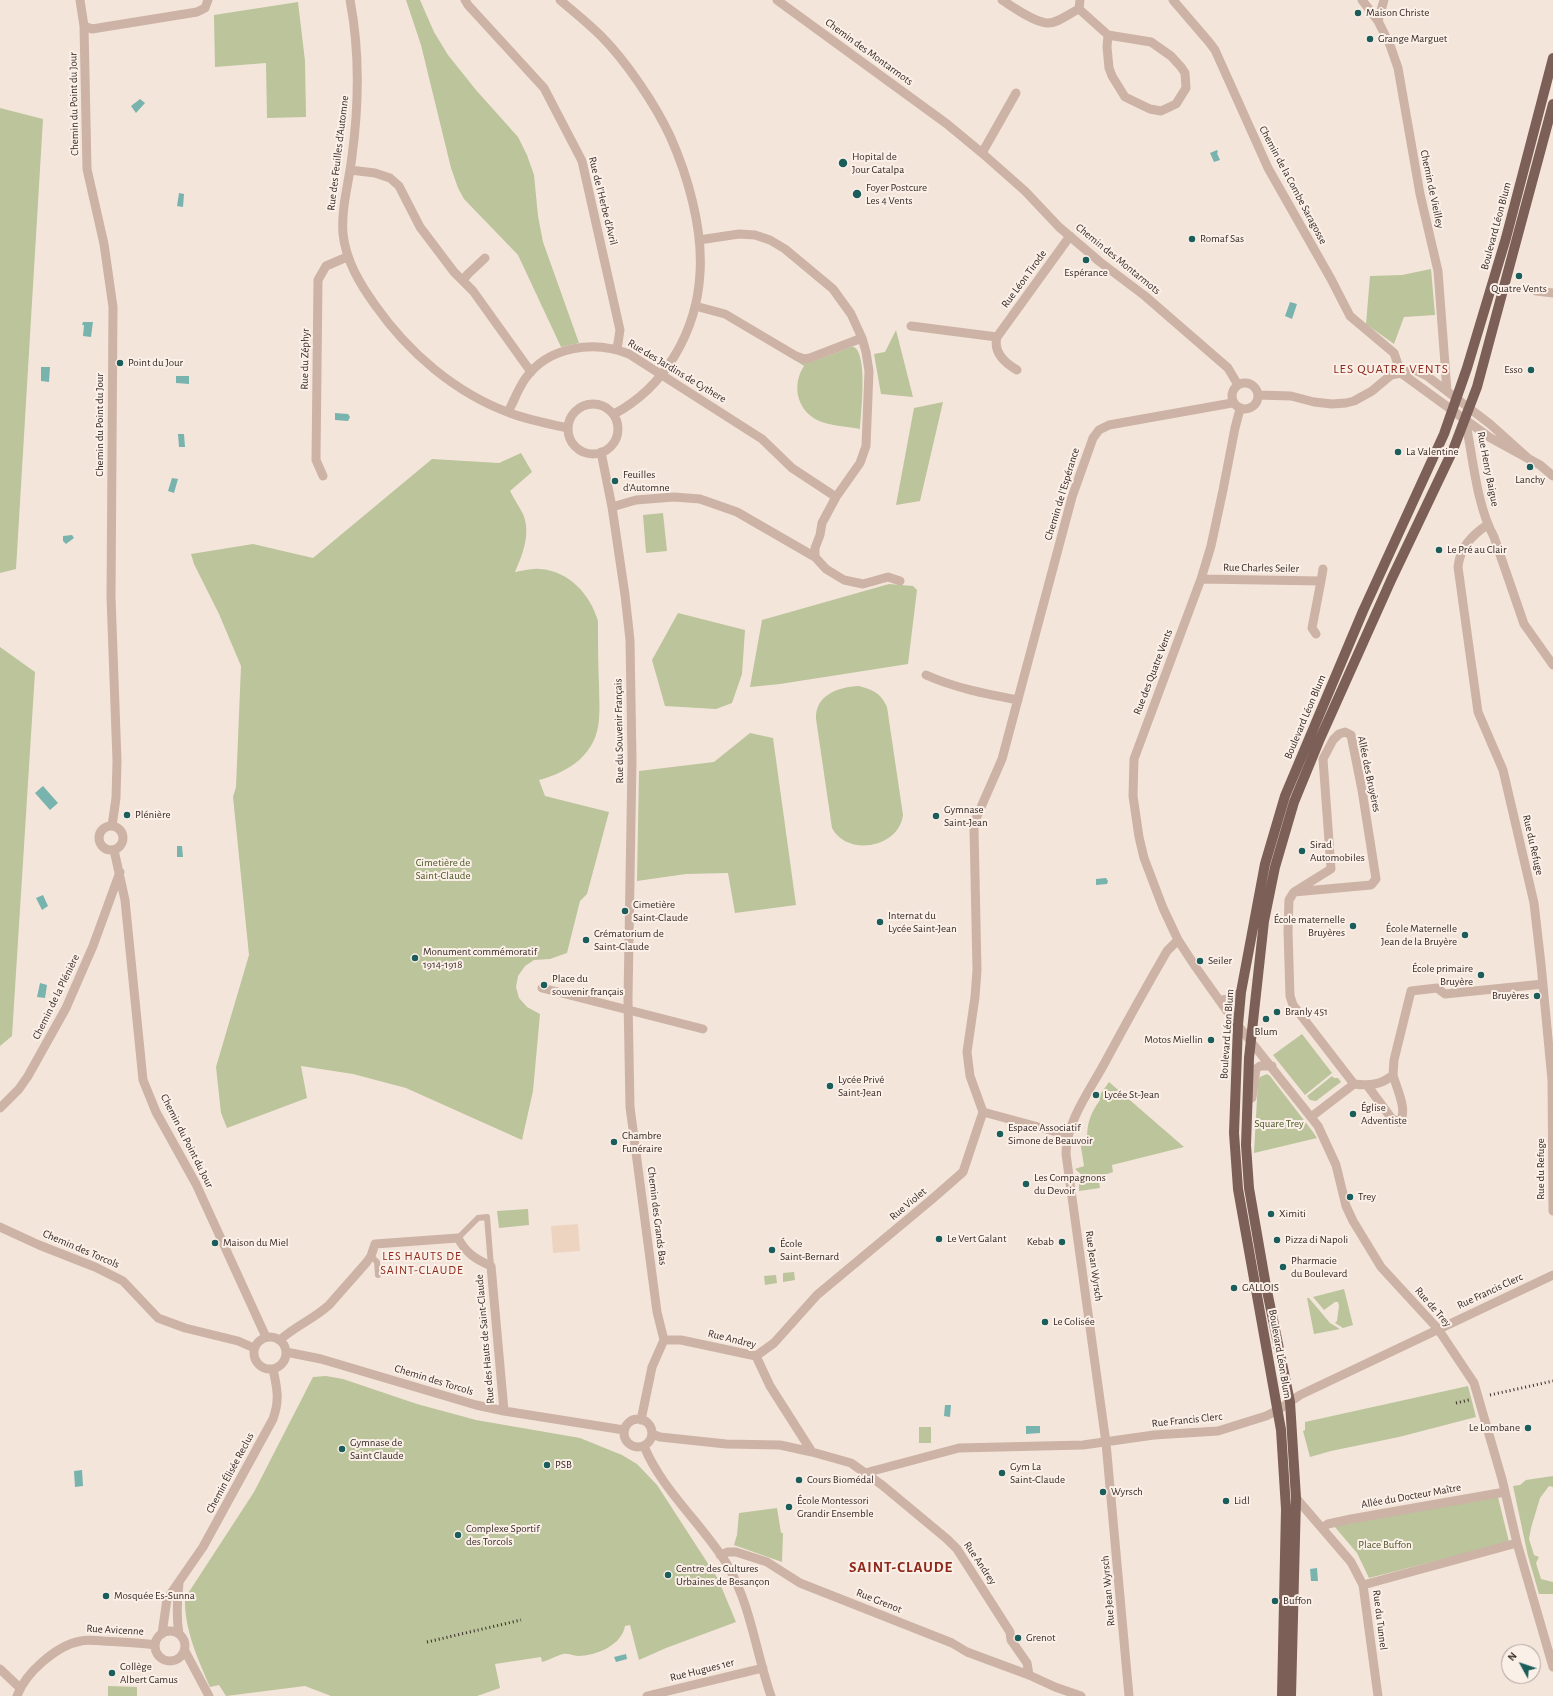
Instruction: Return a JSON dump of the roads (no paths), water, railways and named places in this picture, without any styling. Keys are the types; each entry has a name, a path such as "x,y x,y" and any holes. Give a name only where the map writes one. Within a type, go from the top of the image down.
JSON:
{"main road":[{"name":"Boulevard Léon Blum","path":"1282,1696 1286,1509 1278,1410 1238,1189 1234,1133 1238,1025 1241,992 1265,864 1285,796 1363,611 1436,454 1457,398 1506,238 1553,58"},
{"name":"Boulevard Léon Blum","path":"1291,1696 1296,1498 1290,1402 1266,1286 1250,1196 1246,1145 1246,1110 1264,921 1275,867 1294,802 1328,720 1392,578 1453,450 1467,414 1478,382 1553,104"}],"street":[{"name":"Chemin du Point du Jour","path":"80,0 84,26 87,169 104,244 114,307 111,597 117,761 116,798 112,826"},
{"path":"84,26 92,28 197,12 205,8 208,0"},
{"name":"Rue des Feuilles d'Automne","path":"350,0 354,18 358,72 356,120 350,170 343,200 343,234 347,257 364,290 382,315 410,348 432,367 462,389 508,412 534,421 568,428"},
{"name":"Rue de l'Herbe d'Avril","path":"465,0 544,88 582,161 620,330 617,349"},
{"path":"560,0 601,36 631,73 654,107 670,135 687,180 699,240 700,274 696,306 683,341 662,375 629,406 614,414"},
{"name":"Chemin des Montarmots","path":"778,0 946,124 982,153 1025,191 1046,214 1070,236 1184,329 1228,368 1238,385"},
{"path":"1002,0 1036,20 1048,23 1056,21 1079,4 1108,35 1151,42 1171,56 1185,73 1186,88 1176,104 1161,111 1150,109 1125,97 1112,76 1109,68 1107,47 1108,35"},
{"name":"Chemin de la Combe Saragosse","path":"1173,0 1215,50 1268,168 1331,279 1350,316 1394,353 1401,373"},
{"name":"Chemin de Vieilley","path":"1362,0 1378,21 1390,45 1398,68 1420,194 1438,271 1448,391"},
{"path":"1378,21 1384,0"},
{"path":"982,153 1016,93"},
{"path":"350,170 375,173 390,178 399,186 420,227 454,272 464,280 500,327 531,372"},
{"path":"699,240 739,234 755,235 770,240 785,249 833,289 850,314 862,338 869,371 866,446 860,463 836,497 822,523 820,535 815,548 815,557"},
{"name":"Rue Léon Tirode","path":"997,337 1070,236"},
{"name":"Rue du Zéphyr","path":"323,476 316,460 318,280 326,266 347,257"},
{"path":"464,280 468,274 485,258"},
{"path":"1536,291 1553,293"},
{"path":"696,306 725,314 796,356 804,359 862,338"},
{"path":"911,326 997,337 996,341 1000,356 1010,366 1017,370"},
{"name":"Rue des Jardins de Cythere","path":"508,412 531,372 555,355 571,349 590,346 617,349 629,354 762,439 792,468 836,497"},
{"path":"1258,395 1291,396 1314,402 1332,404 1346,403 1354,401 1372,391 1391,375 1415,370 1427,376 1457,398 1467,414"},
{"path":"1401,373 1453,409 1490,424 1529,459 1553,476"},
{"path":"1242,383 1251,384 1258,395 1258,399 1253,407 1249,409 1240,409 1232,403 1231,394 1235,387 1242,383"},
{"name":"Chemin de l'Espérance","path":"983,1112 970,1076 967,1052 975,997 977,970 974,829 977,815 1002,759 1070,504 1093,438 1099,430 1109,425 1232,403"},
{"path":"588,404 602,405 614,414 617,421 617,436 608,449 593,454 578,449 573,443 568,428 574,413 580,407 588,404"},
{"name":"Rue des Quatre Vents","path":"1178,940 1163,908 1144,858 1138,837 1133,796 1134,759 1201,579 1212,539 1240,409"},
{"name":"Rue Henry Baigue","path":"1467,414 1479,494 1487,525 1494,537 1524,624 1553,665"},
{"name":"Rue du Souvenir Français","path":"601,452 612,507 628,616 631,666 632,760 628,1011"},
{"path":"612,507 636,500 674,497 700,499 737,512 815,557 826,569 844,580 862,584 888,578 900,581"},
{"name":"Rue du Refuge","path":"1487,525 1471,538 1462,550 1458,567 1478,712 1503,770 1534,903 1552,1080 1553,1211"},
{"path":"1316,634 1312,628 1323,569"},
{"name":"Rue Charles Seiler","path":"1201,579 1321,581"},
{"path":"926,675 945,683 984,694 1018,700"},
{"name":"Allée des Bruyères","path":"1345,732 1351,735 1362,790 1376,879 1371,885 1294,892 1331,869 1323,759 1332,740 1345,732"},
{"path":"112,826 120,830 123,837 121,845 114,850 106,850 99,842 99,834 104,828 112,826"},
{"name":"Chemin du Point du Jour","path":"114,850 125,900 143,1080 156,1112 196,1184 266,1337"},
{"name":"Chemin de la Plénière","path":"0,1108 19,1089 28,1076 66,1008 93,946 120,872"},
{"path":"1294,892 1289,900 1288,931 1290,996 1293,1004 1354,1084"},
{"path":"110,900 125,900"},
{"name":"Rue de Trey","path":"1178,940 1238,1025 1272,1066 1311,1117 1326,1140 1336,1166 1346,1206 1353,1221 1381,1267 1438,1329 1474,1383 1505,1492 1517,1543 1553,1667"},
{"name":"Rue Jean Wyrsch","path":"1130,1696 1106,1443 1066,1154 1068,1135 1092,1086 1166,951 1178,940"},
{"path":"1366,1085 1392,1119 1399,1122 1403,1119 1404,1111 1392,1075 1394,1060 1411,991 1437,988 1445,994 1543,984"},
{"path":"542,988 703,1029"},
{"path":"1220,1000 1230,999 1241,992"},
{"name":"Chemin des Grands Bas","path":"628,1011 630,1107 657,1312 664,1340"},
{"name":"Boulevard Léon Blum","path":"1246,1145 1255,1072 1260,1066 1272,1066"},
{"path":"1311,1117 1354,1084 1366,1085 1386,1080 1392,1075"},
{"path":"983,1112 1068,1135"},
{"name":"Rue Violet","path":"756,1356 774,1343 817,1295 963,1172 983,1112"},
{"path":"280,1340 290,1330 322,1312 371,1256 375,1244 458,1238 478,1218 487,1217 491,1266"},
{"name":"Chemin des Torcols","path":"0,1227 38,1245 95,1267 123,1281 158,1318 185,1328 238,1341 254,1348"},
{"name":"Rue des Hauts de Saint-Claude","path":"458,1238 471,1256 491,1266 504,1411"},
{"path":"371,1256 377,1262 378,1275"},
{"name":"Rue Francis Clerc","path":"865,1473 959,1448 1083,1445 1106,1443 1154,1435 1218,1431 1240,1425 1278,1410 1300,1395 1553,1274"},
{"path":"271,1336 280,1340 286,1348 286,1357 281,1365 273,1369 259,1366 254,1357 254,1348 257,1343 266,1337 271,1336"},
{"path":"641,1420 652,1367 664,1340"},
{"name":"Rue Andrey","path":"664,1340 695,1343 756,1356 770,1386 812,1452"},
{"name":"Chemin des Torcols","path":"286,1352 321,1359 476,1405 504,1411 624,1430"},
{"name":"Chemin Élisée Reclus","path":"162,1634 167,1599 203,1547 273,1418 277,1407 277,1390 273,1369"},
{"path":"641,1420 648,1424 652,1434 651,1439 644,1446 636,1447 628,1443 624,1435 624,1430 632,1421 641,1420"},
{"name":"Rue Andrey","path":"652,1434 660,1437 726,1444 780,1445 851,1463 947,1540 957,1550 1010,1632 1011,1640 1027,1663 1029,1675"},
{"path":"644,1446 656,1470 720,1555 730,1571 747,1608 771,1696"},
{"name":"Allée du Docteur Maître","path":"1322,1528 1335,1522 1505,1492"},
{"name":"Rue du Tunnel","path":"1296,1498 1351,1562 1364,1585 1378,1696"},
{"path":"1364,1585 1517,1543"},
{"name":"Rue Grenot","path":"720,1555 728,1552 736,1552 767,1562 800,1583 952,1643 967,1652 1029,1675"},
{"name":"Chemin Élisée Reclus","path":"179,1634 177,1602 180,1581"},
{"path":"194,1669 178,1660 169,1661 160,1658 155,1645 156,1641 162,1634 170,1631 179,1634 185,1641 185,1651 209,1696"},
{"name":"Rue Avicenne","path":"19,1692 28,1678 56,1651 82,1640 155,1645"},
{"path":"178,1660 185,1651"},
{"name":"Rue Hugues 1er","path":"647,1696 663,1694 763,1668"},
{"path":"0,1669 19,1692"},
{"path":"1029,1675 1053,1686 1081,1696"}],"water":[{"path":"140,99 145,103 136,113 131,106"},
{"path":"1217,150 1220,160 1214,162 1210,153"},
{"path":"179,193 184,194 183,207 177,206"},
{"path":"1290,302 1297,304 1292,319 1285,316"},
{"path":"83,322 93,322 91,337 83,336"},
{"path":"41,367 50,367 49,382 41,381"},
{"path":"176,376 189,376 189,384 176,383"},
{"path":"335,413 348,414 350,417 348,421 335,420"},
{"path":"178,434 184,434 185,447 179,447"},
{"path":"172,478 178,479 174,493 168,491"},
{"path":"72,535 74,538 66,544 63,541 63,536"},
{"path":"43,786 58,803 50,810 35,793"},
{"path":"177,846 182,846 183,857 177,857"},
{"path":"1106,878 1108,881 1107,884 1096,885 1096,879"},
{"path":"43,895 48,906 42,910 36,898"},
{"path":"40,983 47,985 45,998 37,997"},
{"path":"945,1405 951,1405 950,1417 944,1416"},
{"path":"1026,1426 1040,1426 1040,1433 1026,1434"},
{"path":"82,1470 83,1486 75,1487 74,1471"},
{"path":"1317,1568 1318,1581 1311,1581 1310,1569"},
{"path":"626,1654 627,1659 616,1662 614,1657"}],"railway":[{"path":"1490,1395 1553,1381"},
{"path":"1456,1403 1469,1400"},
{"path":"427,1642 521,1620"}],"place":[{"name":"Maison Christe","path":"1358,13"},
{"name":"Grange Marguet","path":"1370,39"},
{"name":"Hopital de Jour Catalpa","path":"843,163"},
{"name":"Foyer Postcure Les 4 Vents","path":"857,194"},
{"name":"Romaf Sas","path":"1192,239"},
{"name":"Espérance","path":"1086,260"},
{"name":"Quatre Vents","path":"1519,276"},
{"name":"Point du Jour","path":"120,363"},
{"name":"Esso","path":"1531,370"},
{"name":"La Valentine","path":"1398,452"},
{"name":"Lanchy","path":"1530,467"},
{"name":"Feuilles d'Automne","path":"615,481"},
{"name":"Le Pré au Clair","path":"1439,550"},
{"name":"Plénière","path":"127,815"},
{"name":"Gymnase Saint-Jean","path":"936,816"},
{"name":"Sirad Automobiles","path":"1302,851"},
{"name":"Cimetière Saint-Claude","path":"625,911"},
{"name":"Internat du Lycée Saint-Jean","path":"880,922"},
{"name":"École maternelle Bruyères","path":"1353,926"},
{"name":"École Maternelle Jean de la Bruyère","path":"1465,935"},
{"name":"Crématorium de Saint-Claude","path":"586,940"},
{"name":"Monument commémoratif 1914-1918","path":"415,958"},
{"name":"Seiler","path":"1200,961"},
{"name":"École primaire Bruyère","path":"1481,975"},
{"name":"Place du souvenir français","path":"544,985"},
{"name":"Bruyères","path":"1537,996"},
{"name":"Branly 451","path":"1277,1012"},
{"name":"Blum","path":"1266,1019"},
{"name":"Motos Miellin","path":"1211,1040"},
{"name":"Lycée Privé Saint-Jean","path":"830,1086"},
{"name":"Lycée St-Jean","path":"1096,1095"},
{"name":"Église Adventiste","path":"1353,1114"},
{"name":"Espace Associatif Simone de Beauvoir","path":"1000,1134"},
{"name":"Chambre Funéraire","path":"614,1142"},
{"name":"Les Compagnons du Devoir","path":"1026,1184"},
{"name":"Trey","path":"1350,1197"},
{"name":"Ximiti","path":"1271,1214"},
{"name":"Le Vert Galant","path":"939,1239"},
{"name":"Pizza di Napoli","path":"1277,1240"},
{"name":"Kebab","path":"1062,1242"},
{"name":"Maison du Miel","path":"215,1243"},
{"name":"École Saint-Bernard","path":"772,1250"},
{"name":"Pharmacie du Boulevard","path":"1283,1267"},
{"name":"GALLOIS","path":"1234,1288"},
{"name":"Le Colisée","path":"1045,1322"},
{"name":"Le Lombane","path":"1528,1428"},
{"name":"Gymnase de Saint Claude","path":"342,1449"},
{"name":"PSB","path":"547,1465"},
{"name":"Gym La Saint-Claude","path":"1002,1473"},
{"name":"Cours Biomédal","path":"799,1480"},
{"name":"Wyrsch","path":"1103,1492"},
{"name":"Lidl","path":"1226,1501"},
{"name":"École Montessori Grandir Ensemble","path":"789,1507"},
{"name":"Complexe Sportif des Torcols","path":"458,1535"},
{"name":"Centre des Cultures Urbaines de Besançon","path":"668,1575"},
{"name":"Mosquée Es-Sunna","path":"106,1596"},
{"name":"Buffon","path":"1275,1601"},
{"name":"Grenot","path":"1018,1638"},
{"name":"Collège Albert Camus","path":"112,1673"}],"district":[{"name":"LES QUATRE VENTS","path":"1391,369"},
{"name":"LES HAUTS DE SAINT-CLAUDE","path":"422,1263"},
{"name":"SAINT-CLAUDE","path":"901,1567"}],"park label":[{"name":"Cimetière de Saint-Claude","path":"443,869"},
{"name":"Square Trey","path":"1279,1124"},
{"name":"Place Buffon","path":"1385,1545"}]}
